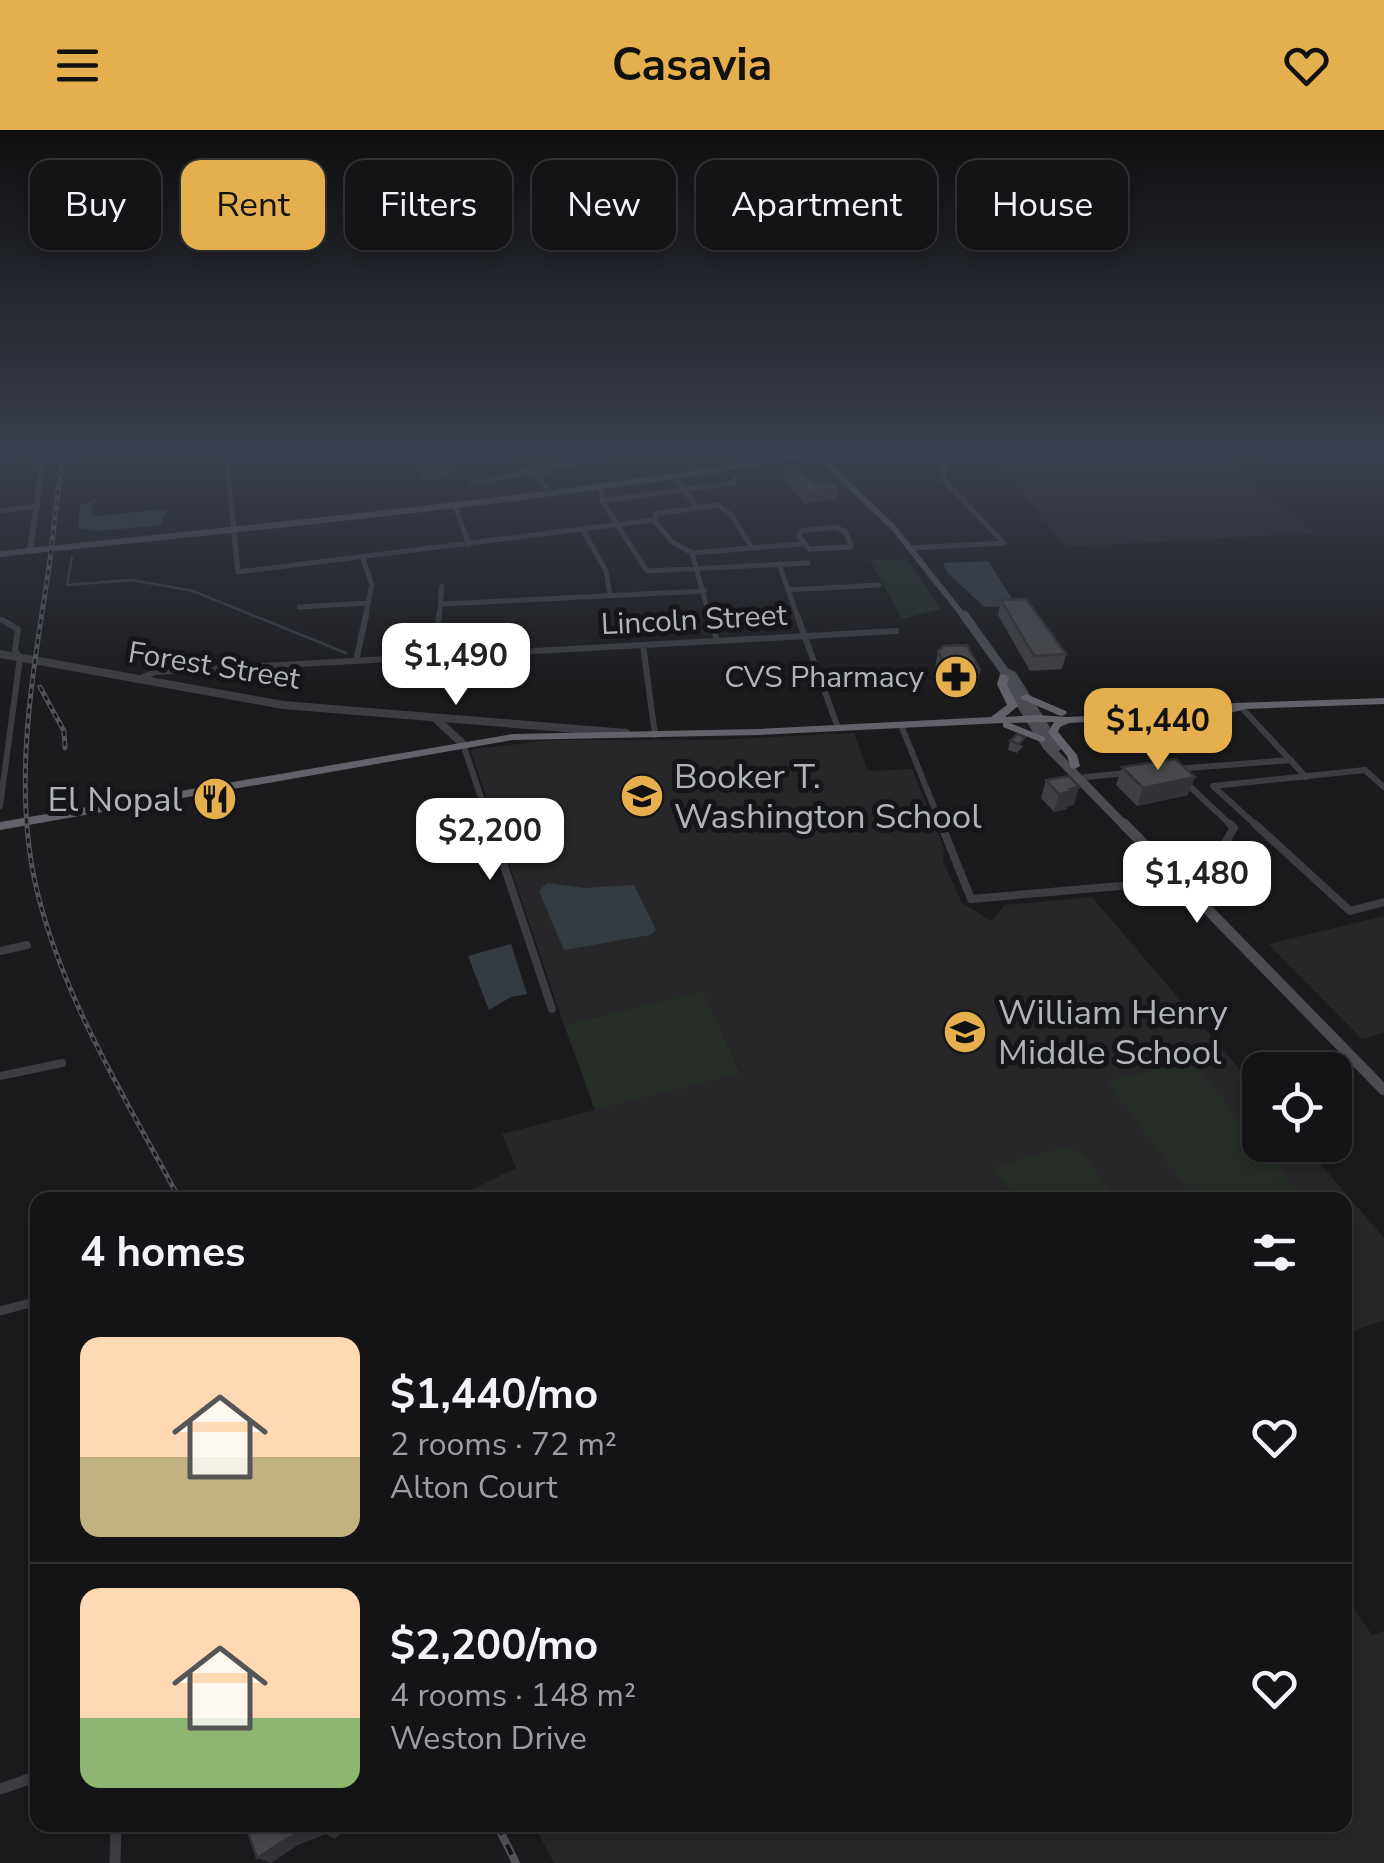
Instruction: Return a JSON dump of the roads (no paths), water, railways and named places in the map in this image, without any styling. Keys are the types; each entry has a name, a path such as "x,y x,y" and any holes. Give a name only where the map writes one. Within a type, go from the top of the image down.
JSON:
{"highway":[{"path":"987,720 1005,714 1013,706 1002,684 1005,675"},
{"path":"1026,697 1064,717 1052,729 1075,766"},
{"name":"Forest Street","path":"463,744 513,737 838,728 1224,712 1241,707 1384,701"},
{"path":"987,720 1024,729 1041,740"},
{"path":"0,826 463,744"}],"main road":[{"path":"0,554 205,533"},
{"path":"903,533 1033,718 1091,788"},
{"path":"34,540 44,545 117,541"},
{"path":"1005,675 1013,676 1026,697 1041,740 1384,1090"}],"street":[{"path":"30,550 35,533"},
{"path":"236,533 238,572 561,533"},
{"path":"465,533 469,545"},
{"path":"585,533 606,570 610,595"},
{"path":"622,533 647,570 808,563"},
{"path":"665,533 692,553 802,544 819,550 846,549 853,544 844,533"},
{"path":"742,533 751,546"},
{"path":"801,533 802,544"},
{"path":"910,548 1004,543 994,533"},
{"path":"692,553 717,640"},
{"path":"356,661 372,586 364,559"},
{"path":"779,564 838,728"},
{"path":"788,590 880,585"},
{"path":"436,656 442,586"},
{"path":"442,604 705,592"},
{"path":"298,607 368,602"},
{"path":"0,611 6,613 1,620 18,629 15,650 20,658 0,806"},
{"name":"Lincoln Street","path":"136,680 155,672 896,631"},
{"path":"643,645 655,735"},
{"name":"Forest Street","path":"0,654 282,705 539,723 636,735"},
{"path":"821,680 918,675"},
{"path":"0,692 15,690"},
{"path":"1241,707 1306,777"},
{"name":"Forest Street","path":"421,717 446,724 463,744"},
{"path":"901,725 971,898 1180,879 1212,868 1234,828 1254,824"},
{"path":"463,744 552,1009"},
{"path":"1158,771 1290,760"},
{"path":"1174,770 1234,828"},
{"path":"1384,786 1365,770 1212,786 1350,910 1384,902"},
{"path":"1085,777 1142,772"},
{"path":"0,950 27,945"},
{"path":"0,1076 62,1062"},
{"path":"0,1311 30,1303"},
{"path":"0,1789 30,1779"},
{"path":"115,1863 116,1832"}],"waterway":[{"path":"72,557 67,585 132,580 193,591 346,653"}],"railway":[{"path":"53,533 31,693 25,772 30,852 37,891 80,1011 176,1192"},
{"path":"40,687 64,731 65,748"},
{"path":"500,1832 516,1863"}],"place":[{"name":"CVS Pharmacy","path":"956,677"},
{"name":"Booker T. Washington School","path":"642,796"},
{"name":"El Nopal","path":"215,799"},
{"name":"William Henry Middle School","path":"965,1032"}]}
